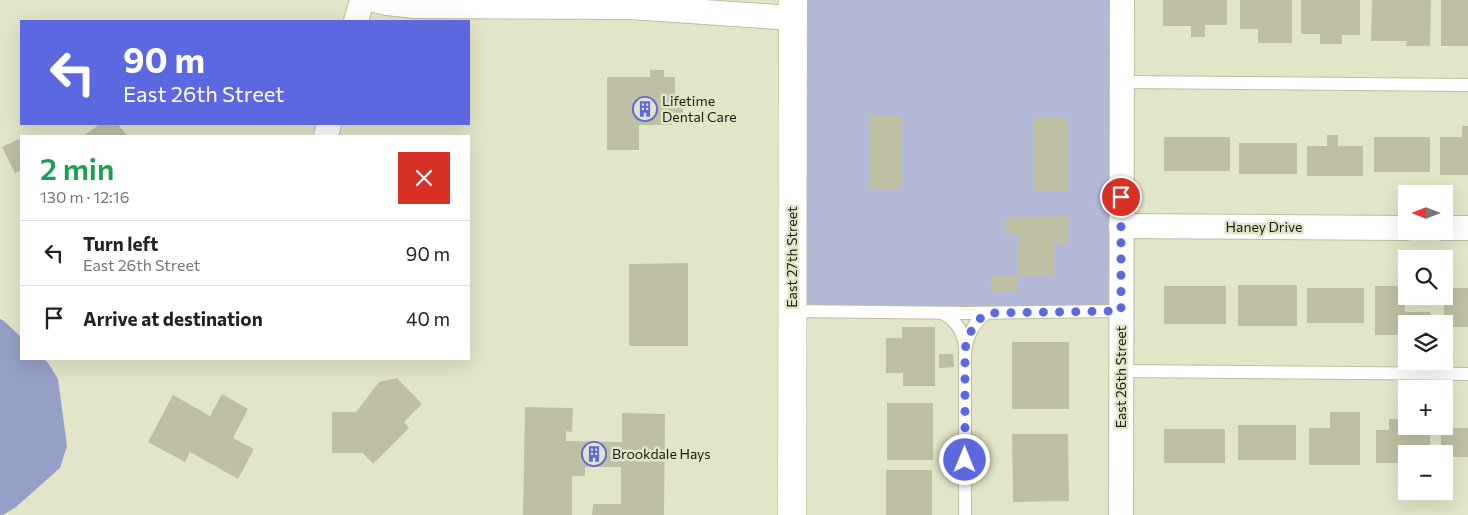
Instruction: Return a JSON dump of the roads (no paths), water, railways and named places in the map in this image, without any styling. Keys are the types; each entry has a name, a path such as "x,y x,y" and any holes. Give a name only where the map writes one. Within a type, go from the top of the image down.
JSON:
{"main road":[{"name":"East 27th Street","path":"792,9 792,515"}],"street":[{"path":"356,20 362,0"},
{"path":"375,0 415,6 792,9"},
{"name":"East 26th Street","path":"1121,515 1122,0"},
{"name":"Haney Drive","path":"1121,226 1398,228"},
{"path":"1453,228 1468,228"}],"lane":[{"path":"1122,82 1468,85"},
{"path":"792,311 940,313 1121,311"},
{"path":"940,313 958,325 963,336 965,349 966,515"},
{"path":"965,349 972,327 979,318 987,313"},
{"path":"1121,371 1468,374"}],"place":[{"name":"Lifetime Dental Care","path":"645,109"},
{"name":"Brookdale Hays","path":"594,454"}]}
